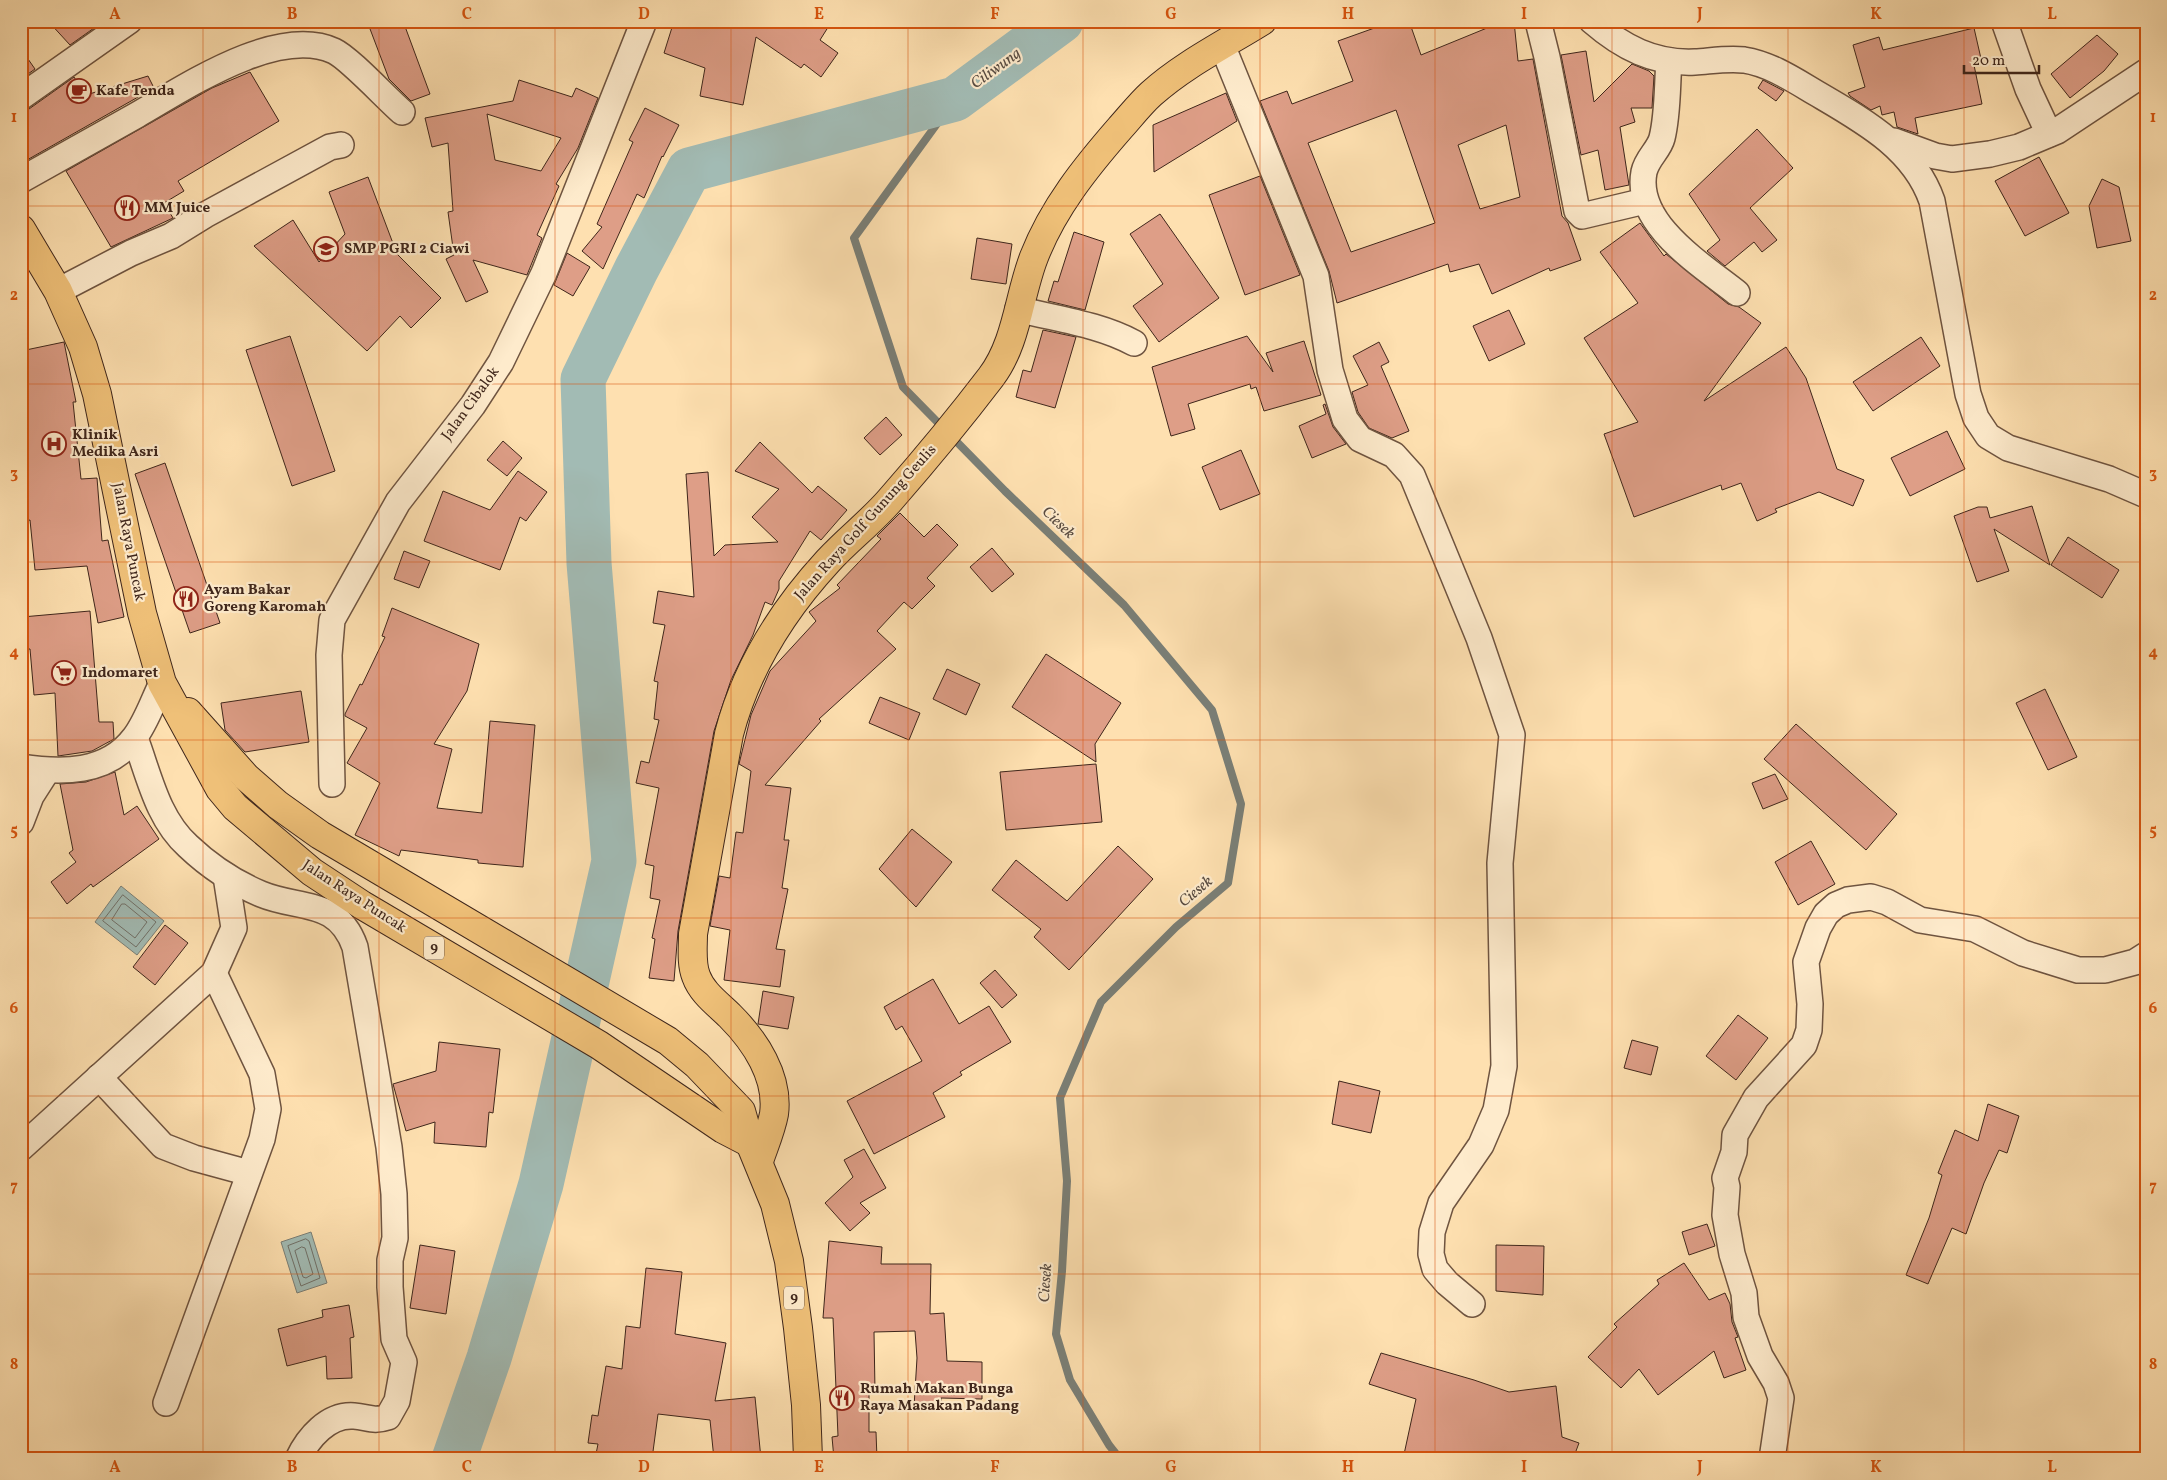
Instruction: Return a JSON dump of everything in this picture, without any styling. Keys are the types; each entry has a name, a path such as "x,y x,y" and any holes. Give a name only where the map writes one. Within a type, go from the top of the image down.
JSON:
{"main road":[{"name":"Jalan Raya Golf Gunung Geulis","path":"754,1152 774,1115 774,1097 769,1075 760,1052 751,1040 701,986 693,964 692,934 720,796 729,734 756,661 779,624 828,561 889,502 992,375 1004,355 1026,279 1042,238 1085,168 1151,94 1222,45 1262,21"},
{"name":"Jalan Raya Puncak","path":"21,229 58,291 83,347 97,394 142,613 164,686 190,723 220,788 236,807 312,872 370,910 599,1045 732,1120"},
{"name":"Jalan Raya Puncak","path":"190,723 278,805 320,835 668,1041 698,1065 754,1152"},
{"name":"9","path":"754,1152 774,1204 789,1261 806,1405 808,1459"}],"street":[{"path":"21,97 129,21"},
{"name":"Jalan Cibalok","path":"332,784 328,655 332,620 398,502 473,405 502,362 544,273 644,21"},
{"path":"1538,21 1547,57 1577,211 1582,216 1645,201"},
{"path":"1592,21 1640,54 1669,62 1733,60 1752,63 1797,81 1900,145 1952,159 1990,154 2019,147 2049,134 2146,72"},
{"path":"2004,21 2028,89 2049,134"},
{"path":"21,180 214,71 254,55 290,45 318,46 335,51 402,112"},
{"path":"1222,45 1316,276 1330,370 1345,419 1360,439 1394,455 1412,475 1479,638 1512,735 1513,748 1500,863 1504,1066 1496,1110 1489,1127 1481,1144 1441,1203 1432,1232 1431,1254 1435,1269 1447,1283 1472,1304"},
{"path":"1669,62 1663,136 1644,172 1645,201 1664,232 1737,293"},
{"path":"1877,132 1904,155 1928,189 1941,240 1968,394 1976,418 1988,436 2008,448 2109,479 2146,495"},
{"path":"58,291 131,253 171,236 204,215 330,147 341,145"},
{"path":"1018,309 1101,330 1134,343"},
{"path":"21,767 46,771 81,769 112,759 135,738 164,686"},
{"path":"135,738 164,818 188,846 226,876 264,896 310,905 322,910 347,928 355,947 389,1147 395,1202 395,1238 390,1260 394,1339 404,1362 397,1401 388,1417 373,1420 351,1416 330,1422 312,1436 298,1459"},
{"path":"21,822 31,796 46,771"},
{"path":"21,1148 214,973 234,928 226,876"},
{"path":"1772,1459 1781,1398 1776,1383 1760,1356 1746,1317 1744,1293 1732,1254 1725,1215 1727,1187 1725,1178 1734,1152 1735,1135 1756,1098 1804,1045 1809,1030 1810,1004 1806,962 1818,928 1826,914 1836,905 1848,900 1871,897 1887,902 1920,920 1975,929 2022,953 2078,970 2105,970 2135,962 2146,955"},
{"path":"166,1403 248,1172 262,1139 268,1109 262,1074 214,973"},
{"path":"99,1077 163,1146 194,1158 248,1172"}],"water":[{"path":"121,886 164,921 137,955 95,922"},
{"path":"311,1232 327,1283 297,1293 281,1242"}],"building":[{"path":"48,21 104,21 70,45"},
{"path":"367,21 403,21 430,94 411,101 389,79"},
{"path":"674,21 832,21 820,40 838,53 821,77 804,64 801,68 756,37 743,105 700,96 705,68 664,53"},
{"path":"1394,21 1409,21 1421,55 1487,28 1486,25 1514,21 1518,61 1533,59 1562,216 1568,223 1581,260 1550,271 1549,268 1492,294 1479,264 1450,272 1448,264 1337,303 1329,271 1260,101 1287,91 1292,104 1353,81 1338,41","holes":["1396,110 1435,223 1351,252 1308,143","1506,125 1520,197 1480,209 1458,145"]},
{"path":"1974,28 1982,63 1974,65 1982,104 1915,118 1918,134 1897,127 1894,112 1882,115 1880,106 1871,110 1848,93 1865,87 1853,45 1879,37 1883,50"},
{"path":"2097,35 2118,54 2104,71 2070,98 2051,74"},
{"path":"21,49 35,69 21,79"},
{"path":"1586,51 1594,102 1632,64 1649,71 1654,76 1652,108 1631,108 1635,122 1620,127 1629,185 1605,190 1598,150 1581,155 1561,55"},
{"path":"250,72 279,121 178,181 184,191 164,203 173,218 111,247 66,171 212,88"},
{"path":"148,76 154,88 27,160 21,149 21,111 29,109 74,77 86,95"},
{"path":"519,80 572,97 576,88 598,98 578,148 556,184 559,186 537,235 542,238 527,275 473,260 488,292 466,302 446,259 454,255 448,212 453,211 448,143 432,147 425,118 513,101","holes":["487,114 561,138 541,171 495,160"]},
{"path":"1763,80 1784,91 1776,101 1758,88"},
{"path":"1226,93 1237,121 1154,172 1153,125"},
{"path":"645,108 679,125 662,156 644,198 637,194 603,269 582,251 602,227 597,224 633,142 629,140"},
{"path":"1757,129 1793,168 1750,208 1777,240 1762,252 1754,242 1725,266 1707,251 1720,240 1689,194"},
{"path":"2039,157 2069,213 2025,236 1995,181"},
{"path":"1260,176 1300,275 1245,295 1209,195"},
{"path":"368,177 397,254 441,298 411,328 400,316 367,351 254,246 293,220 319,262 345,234 329,192"},
{"path":"2102,179 2119,187 2131,241 2097,248 2089,206"},
{"path":"1160,214 1219,298 1159,342 1133,306 1163,284 1130,234"},
{"path":"1640,223 1664,256 1666,254 1728,304 1739,307 1761,323 1704,401 1786,347 1806,378 1837,469 1864,480 1853,506 1819,492 1775,509 1777,512 1757,521 1741,483 1722,490 1721,485 1634,517 1604,434 1638,422 1584,338 1638,303 1600,252"},
{"path":"1074,232 1104,242 1085,310 1048,301 1054,281 1058,282"},
{"path":"977,238 1012,244 1006,284 971,279"},
{"path":"567,253 590,267 573,296 554,285"},
{"path":"1509,310 1525,344 1489,361 1473,326"},
{"path":"1043,330 1076,337 1055,408 1016,397 1023,370 1031,372"},
{"path":"290,336 335,471 292,486 246,350"},
{"path":"1247,336 1273,372 1266,353 1304,341 1321,395 1264,411 1256,387 1251,389 1250,384 1188,404 1195,429 1171,436 1152,367"},
{"path":"1921,337 1940,366 1873,411 1853,382"},
{"path":"64,342 76,402 73,402 81,479 97,478 102,541 108,540 124,617 98,623 87,566 35,570 30,520 21,522 21,351"},
{"path":"1379,342 1389,362 1381,366 1409,431 1392,438 1369,428 1358,412 1352,392 1368,385 1353,356"},
{"path":"1325,404 1333,427 1346,444 1312,458 1299,426 1326,414 1323,405"},
{"path":"886,417 902,435 880,455 864,438"},
{"path":"1947,431 1965,469 1910,496 1891,458"},
{"path":"503,441 522,458 507,476 487,460"},
{"path":"760,442 812,493 818,486 847,510 821,540 810,531 779,581 779,589 772,605 765,602 753,635 731,680 714,731 678,931 674,981 649,978 655,939 652,938 660,900 650,898 654,866 645,864 659,788 636,783 641,761 649,763 659,720 654,719 658,682 654,681 665,625 653,623 658,591 694,597 686,474 708,472 714,556 725,545 778,542 752,517 779,489 735,471"},
{"path":"1241,450 1260,494 1220,510 1202,467"},
{"path":"165,463 220,623 190,633 135,474"},
{"path":"518,471 547,492 526,521 520,517 500,570 424,541 443,491 490,510"},
{"path":"2032,506 2050,565 1994,529 2009,571 1977,582 1954,516 1978,507 1987,507 1990,518"},
{"path":"900,513 924,537 937,524 958,545 927,578 935,586 912,609 904,602 877,631 896,649 819,719 821,721 765,785 791,788 784,840 789,840 782,888 788,889 776,949 785,950 780,987 724,980 730,930 710,926 719,876 730,878 736,832 743,833 751,771 739,764 751,715 770,671 816,621 809,612 840,588 837,585 881,539 877,536"},
{"path":"2068,537 2119,570 2102,598 2051,565"},
{"path":"992,548 1014,574 992,592 970,567"},
{"path":"404,551 430,561 419,588 394,579"},
{"path":"392,608 479,644 467,691 434,744 452,749 437,808 482,813 490,721 535,725 523,867 478,863 478,860 401,850 399,856 355,835 380,783 347,763 367,728 345,716 345,714 360,684 362,685 385,637 382,636"},
{"path":"90,611 99,722 113,722 114,739 92,751 58,756 55,693 34,695 30,649 25,649 22,617"},
{"path":"1046,654 1121,703 1095,744 1096,762 1012,707"},
{"path":"947,669 980,684 966,715 933,699"},
{"path":"2045,689 2077,757 2048,770 2016,703"},
{"path":"301,691 309,742 245,752 225,730 221,703"},
{"path":"880,697 920,713 909,740 869,723"},
{"path":"1796,724 1897,814 1866,850 1764,759"},
{"path":"1096,764 1102,822 1006,830 1000,772"},
{"path":"115,772 124,815 137,806 159,839 93,887 91,884 67,904 51,882 76,862 69,853 73,850 60,784 86,782"},
{"path":"1775,774 1788,799 1763,809 1752,783"},
{"path":"912,829 952,862 916,907 879,869"},
{"path":"1811,841 1835,884 1798,905 1775,862"},
{"path":"1118,846 1153,879 1069,970 1034,937 1041,929 992,890 1016,860 1067,901"},
{"path":"165,925 188,943 155,985 133,967"},
{"path":"995,970 1017,995 1002,1008 980,983"},
{"path":"933,979 959,1024 989,1006 1011,1042 960,1072 962,1075 933,1093 945,1117 874,1154 847,1101 922,1061 902,1026 896,1030 884,1007"},
{"path":"763,991 794,997 788,1029 758,1024"},
{"path":"1738,1015 1768,1038 1736,1080 1706,1056"},
{"path":"1632,1040 1658,1047 1651,1075 1624,1068"},
{"path":"439,1042 500,1049 493,1113 489,1112 486,1147 434,1143 435,1122 406,1131 393,1084 436,1071"},
{"path":"1339,1081 1380,1091 1371,1133 1332,1124"},
{"path":"1988,1104 2019,1116 2007,1153 1999,1150 1984,1183 1966,1234 1952,1228 1928,1284 1906,1275 1929,1218 1942,1175 1938,1173 1955,1130 1978,1141"},
{"path":"864,1149 886,1188 860,1203 870,1213 850,1231 825,1203 853,1177 844,1160"},
{"path":"1707,1224 1715,1246 1689,1255 1682,1232"},
{"path":"829,1241 882,1247 881,1264 931,1264 930,1314 944,1313 947,1361 982,1362 982,1399 941,1398 941,1409 914,1407 917,1358 915,1331 874,1332 875,1391 869,1391 869,1432 876,1432 877,1459 834,1459 832,1437 838,1436 833,1318 823,1318"},
{"path":"420,1245 455,1251 446,1314 410,1308"},
{"path":"1496,1245 1544,1246 1543,1295 1496,1291"},
{"path":"1684,1263 1709,1300 1725,1293 1730,1304 1732,1322 1738,1337 1735,1338 1746,1370 1724,1378 1714,1351 1658,1395 1639,1369 1621,1388 1588,1357 1617,1327 1614,1324 1659,1284 1657,1280"},
{"path":"646,1268 682,1272 675,1334 726,1343 715,1401 755,1397 761,1459 714,1459 710,1420 658,1414 652,1459 595,1459 598,1444 588,1443 592,1415 598,1416 606,1366 622,1369 626,1326 640,1328"},
{"path":"349,1305 354,1337 350,1338 352,1378 327,1379 326,1356 287,1366 278,1329 323,1317 322,1310"},
{"path":"1381,1353 1509,1392 1556,1386 1562,1437 1579,1443 1573,1459 1403,1459 1416,1399 1369,1384"}],"waterway":[{"name":"Ciliwung","path":"454,1459 489,1358 541,1184 614,861 589,563 583,379 636,270 689,170 955,99 1061,21"},
{"name":"Ciesek","path":"955,99 854,238 903,387 1005,491 1124,605 1212,710 1241,804 1228,883 1176,927 1101,1002 1060,1098 1067,1181 1056,1334 1070,1380 1109,1445 1120,1459"}],"place":[{"name":"Kafe Tenda","path":"79,91"},
{"name":"MM Juice","path":"127,208"},
{"name":"SMP PGRI 2 Ciawi","path":"326,249"},
{"name":"Klinik Medika Asri","path":"54,444"},
{"name":"Ayam Bakar Goreng Karomah","path":"186,599"},
{"name":"Indomaret","path":"64,673"},
{"name":"Rumah Makan Bunga Raya Masakan Padang","path":"842,1398"}]}
